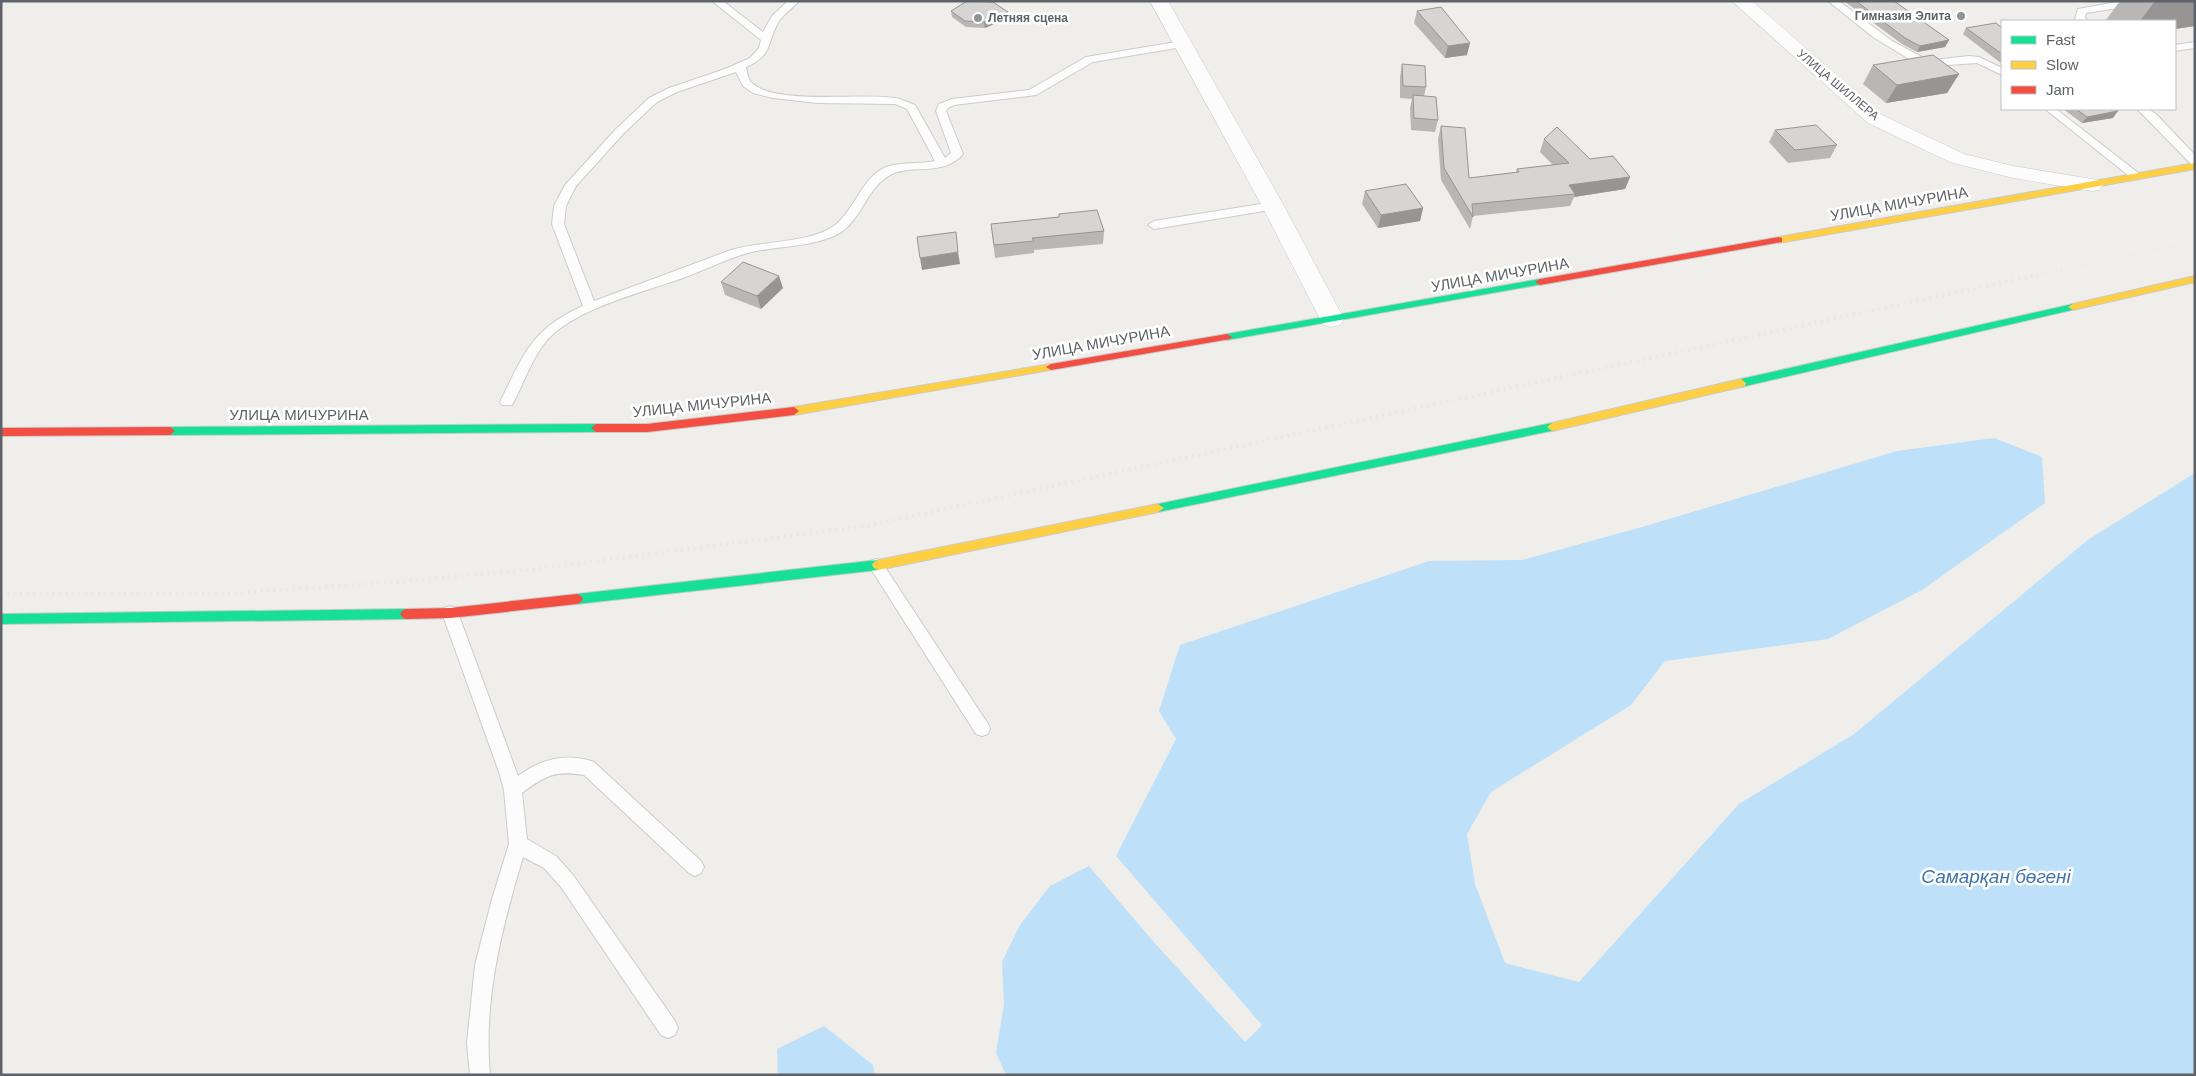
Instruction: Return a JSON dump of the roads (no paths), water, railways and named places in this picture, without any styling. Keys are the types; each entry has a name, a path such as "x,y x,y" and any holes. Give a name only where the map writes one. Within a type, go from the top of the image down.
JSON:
{"main road":[{"name":"УЛИЦА МИЧУРИНА","path":"1,432 647,428 798,410 1332,320 2195,166"},
{"path":"1,619 450,613 876,565 1494,440 2195,279"}],"street":[{"path":"1159,1 1273,206 1332,320"},
{"name":"УЛИЦА ШИЛЛЕРА","path":"1741,1 1875,119 1957,158 2013,172 2092,185"}],"lane":[{"path":"717,1 766,40"},
{"path":"590,308 558,224 560,206 571,185 620,130 653,100 673,90 754,60 764,49 776,18 794,1"},
{"path":"1833,1 1905,53 1919,60 1932,63 1972,58 1986,62 2001,71"},
{"path":"2082,20 2081,11 2143,1"},
{"path":"508,402 537,344 550,331 590,308 751,249 808,240 830,234 849,222 878,177 885,172 892,169 942,163 952,159 957,154 942,112 943,106 952,102 1032,93 1090,59 1182,44"},
{"path":"2176,48 2195,45"},
{"path":"740,66 747,84 754,89 776,96 792,99 896,101 906,104 912,107 942,163"},
{"path":"2051,110 2137,176"},
{"path":"2143,110 2152,116 2195,162"},
{"path":"1154,225 1273,206"},
{"path":"876,565 982,730"},
{"path":"450,613 513,790 518,844 501,899 485,964 477,1043 480,1075"},
{"path":"513,790 546,766 567,764 588,768 695,867"},
{"path":"518,844 550,862 567,881 668,1028"}],"water":[{"name":"Самарқан бөгені","path":"1994,438 2042,457 2045,503 1922,590 1828,639 1665,661 1631,705 1491,792 1467,834 1475,884 1505,963 1579,982 1739,804 1854,734 2089,539 2195,473 2195,1075 1006,1075 996,1053 1004,1004 1002,962 1020,925 1050,886 1089,866 1152,940 1245,1042 1262,1025 1116,856 1176,739 1159,711 1180,645 1429,561 1522,560 1642,527 1897,451"},
{"path":"824,1026 873,1065 875,1075 778,1075 777,1049"}],"railway":[{"path":"2032,276 2195,241"},
{"path":"1,594 234,593 396,582 535,569 866,526 2038,275"}],"place":[{"name":"Гимназия Элита","path":"1961,16"},
{"name":"Летняя сцена","path":"978,18"}]}
